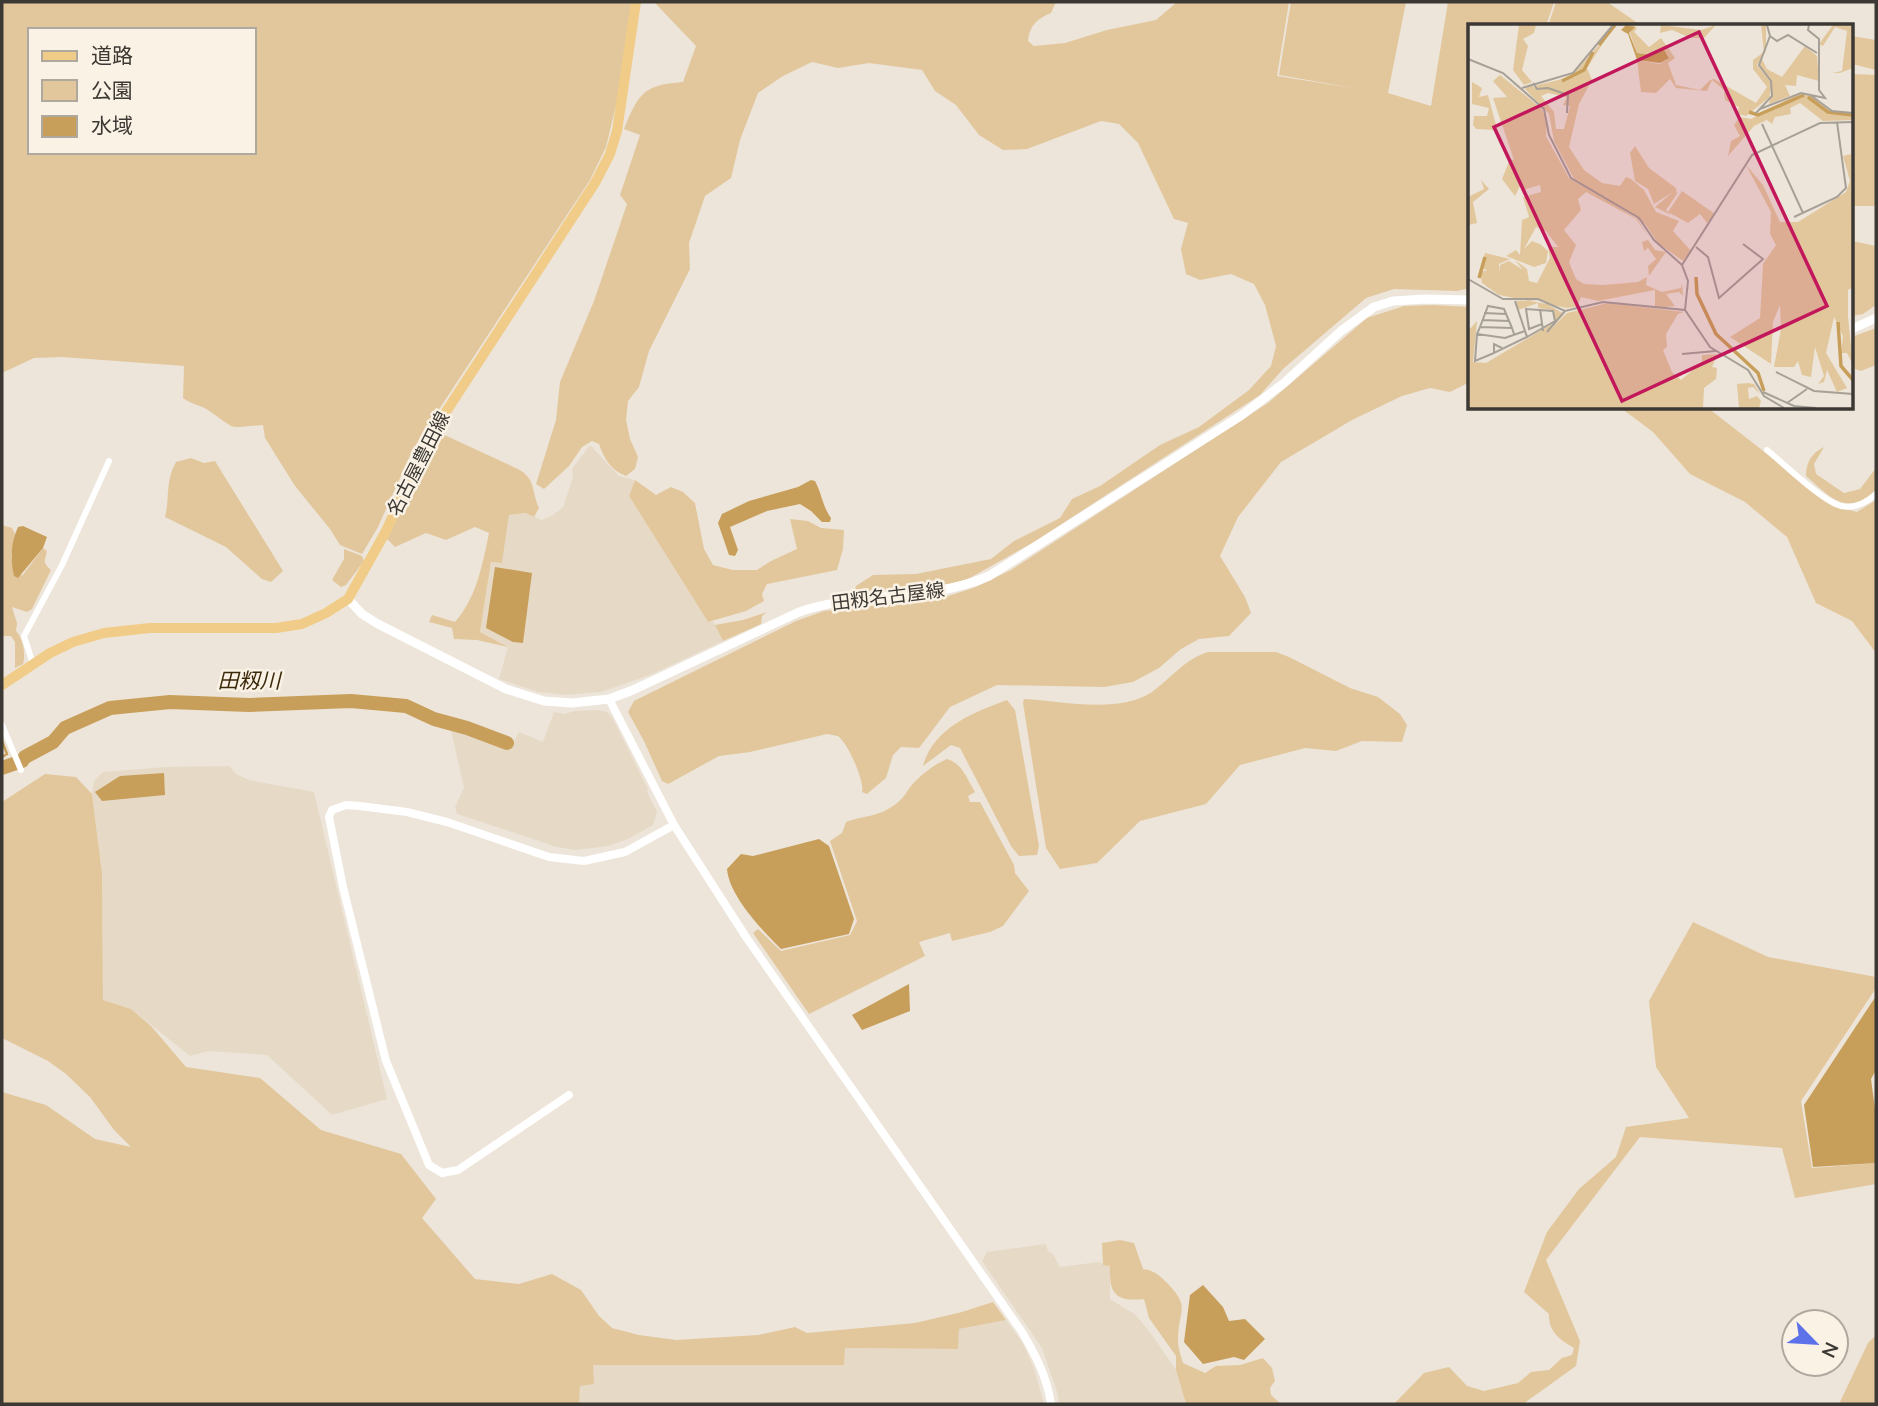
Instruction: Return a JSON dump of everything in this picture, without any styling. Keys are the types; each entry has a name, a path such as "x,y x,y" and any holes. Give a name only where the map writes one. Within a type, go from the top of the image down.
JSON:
{"main road":[{"name":"名古屋豊田線","path":"2,685 73,642 104,633 150,628 276,628 302,624 348,599 367,569 429,436 594,183 610,154 617,131 636,2"},
{"name":"田籾名古屋線","path":"348,599 362,614 378,624 506,689 544,701 572,704 609,699 799,612 823,604 941,592 966,586 989,576 1242,415 1274,391 1341,331 1374,307 1404,300 1468,300"},
{"path":"1854,328 1876,318"}],"street":[{"path":"1767,450 1824,496 1840,505 1859,505 1876,494"},
{"path":"33,664 24,636 62,565 109,461"},
{"path":"609,699 674,825 746,937 1022,1332 1039,1360 1047,1381 1051,1404"},
{"path":"2,725 20,768"},
{"path":"569,1095 458,1170 442,1173 429,1165 386,1061 328,817 332,810 346,805 407,812 447,822 549,857 584,861 625,852 674,825"}],"shaded area":[{"path":"590,445 619,476 635,480 629,496 708,622 713,621 723,641 650,675 601,692 565,695 538,692 499,679 508,647 480,632 491,562 502,563 509,515 526,513 542,520 563,507 573,477 572,469"},
{"path":"598,710 607,712 612,717 648,789 657,812 653,825 628,839 608,846 575,850 557,847 457,814 455,807 464,788 451,730 510,750 519,732 543,742 554,712 564,714"},
{"path":"229,766 236,774 249,780 314,792 387,1099 332,1115 267,1055 209,1051 190,1056 131,1009 103,1000 102,873 92,794 94,781 103,772"},
{"path":"1046,1244 1060,1267 1099,1262 1110,1266 1110,1299 1136,1315 1152,1335 1176,1370 1186,1404 1059,1404 1042,1348 982,1261 987,1252"},
{"path":"1006,1320 1022,1342 1034,1368 1044,1404 579,1404 580,1385 593,1365 843,1365 844,1348 957,1349 959,1329"}],"green space":[{"path":"2,2 632,2 617,101 606,147 590,180 413,449 378,527 362,554 340,545 295,486 265,438 263,425 229,425 208,410 183,398 184,366 62,357 34,358 2,373"},
{"path":"654,2 1056,2 1051,13 1038,20 1030,31 1028,41 1034,46 1065,43 1107,30 1156,20 1177,2 1289,2 1277,76 1359,89 1279,75 1291,2 1406,2 1388,93 1431,106 1448,2 1554,2 1547,24 1468,24 1468,288 1457,291 1394,289 1366,298 1283,369 1260,395 1034,542 968,579 946,585 854,592 856,586 873,575 916,574 991,559 1014,541 1060,518 1072,499 1100,486 1160,445 1199,427 1249,390 1271,366 1276,346 1265,305 1254,284 1231,274 1200,280 1186,274 1181,249 1188,223 1174,219 1138,143 1119,124 1101,121 1027,149 1003,150 979,135 956,105 935,91 922,70 869,63 838,68 812,62 783,76 758,93 740,140 731,178 705,196 689,243 690,269 649,351 639,387 628,401 626,420 638,457 635,469 626,476 617,471 606,459 599,444 592,441 582,447 569,466 544,489 536,484 556,420 560,382 594,301 627,204 620,195 640,135 624,129 644,93 659,86 683,82 696,46"},
{"path":"1556,2 1607,2 1639,24 1549,24"},
{"path":"1854,36 1876,40 1876,70 1854,64"},
{"path":"1854,74 1876,75 1876,206 1854,206"},
{"path":"1854,241 1876,246 1876,305 1863,314 1854,316"},
{"path":"1404,306 1468,307 1468,383 1450,392 1430,388 1402,396 1352,420 1281,462 1238,517 1220,556 1245,597 1251,613 1229,636 1199,639 1181,649 1159,668 1133,682 1104,687 997,685 950,707 919,748 901,747 893,755 886,778 867,794 862,792 858,772 842,740 838,736 827,734 750,752 719,756 668,784 662,781 628,712 634,701 796,621 824,611 939,599 976,587 1011,570 1268,403 1367,318"},
{"path":"1876,328 1876,365 1861,371 1854,369 1854,336"},
{"path":"1624,410 1711,410 1834,506 1857,512 1876,500 1876,653 1852,621 1816,603 1787,537 1745,502 1690,474 1653,432"},
{"path":"438,432 518,469 528,477 532,486 539,508 534,517 526,513 509,515 502,563 491,562 480,632 508,647 477,640 454,639 452,628 429,622 432,615 455,622 462,613 478,580 489,533 475,527 446,540 426,533 395,547 387,539"},
{"path":"1824,447 1814,464 1816,474 1844,493 1860,489 1876,468 1876,490 1866,499 1848,504 1823,491 1806,476 1810,459"},
{"path":"191,458 204,463 215,461 283,571 271,582 262,579 226,547 165,517 169,482 176,462"},
{"path":"635,480 656,495 671,487 683,492 695,503 704,549 713,565 733,570 757,570 797,549 790,519 808,521 821,528 844,530 843,549 837,570 767,584 762,594 764,601 746,611 708,622 629,496"},
{"path":"2,525 12,528 15,534 11,558 22,576 43,548 47,551 45,563 51,570 32,609 27,612 12,607 17,623 16,631 24,651 23,664 15,668 15,642 11,636 2,636"},
{"path":"344,549 362,556 364,561 346,585 341,587 332,580 344,559"},
{"path":"767,612 762,616 761,624 723,641 715,625 743,620"},
{"path":"1208,652 1276,652 1350,688 1378,697 1400,714 1407,725 1402,742 1362,741 1336,751 1305,748 1240,765 1206,804 1140,821 1097,863 1060,869 1046,848 1024,699 1090,705 1124,703 1152,692 1185,664"},
{"path":"1007,700 1015,710 1039,846 1037,855 1019,856 1011,846 960,748 951,745 923,766 936,741 956,723"},
{"path":"947,759 957,764 964,772 975,792 968,796 970,802 980,802 1014,865 1015,873 1029,891 1003,926 952,941 950,933 919,942 925,956 809,1014 753,933 758,929 781,951 850,935 857,921 830,841 842,833 846,822 891,808 923,774"},
{"path":"45,774 76,777 92,794 102,873 103,1000 131,1009 151,1026 186,1067 260,1078 321,1130 401,1154 436,1199 422,1218 475,1279 519,1284 552,1274 581,1290 599,1316 612,1328 676,1340 758,1335 795,1327 807,1333 915,1323 993,1302 1006,1320 959,1329 958,1349 845,1348 844,1365 593,1365 594,1384 580,1386 579,1404 2,1404 2,1092 46,1105 95,1139 131,1147 114,1130 90,1097 66,1074 48,1061 2,1038 2,802"},
{"path":"1693,922 1768,957 1876,977 1876,988 1801,1101 1812,1168 1876,1163 1876,1184 1795,1198 1782,1148 1640,1137 1546,1260 1580,1341 1576,1366 1523,1404 1394,1404 1424,1373 1449,1367 1467,1386 1484,1391 1518,1383 1531,1372 1549,1370 1562,1358 1572,1355 1574,1348 1556,1334 1549,1314 1524,1292 1547,1232 1579,1189 1616,1157 1626,1127 1689,1118 1656,1067 1649,1001"},
{"path":"1120,1240 1134,1243 1143,1269 1158,1275 1178,1296 1182,1308 1178,1344 1183,1363 1205,1373 1216,1366 1240,1365 1263,1358 1272,1368 1275,1381 1270,1388 1271,1395 1281,1404 1186,1404 1176,1370 1176,1356 1149,1318 1144,1299 1126,1299 1113,1290 1110,1266 1103,1265 1102,1243"},
{"path":"1876,1335 1876,1404 1839,1404 1868,1343"}],"water":[{"path":"811,480 815,481 831,518 830,522 822,522 800,504 767,511 730,527 738,550 735,556 729,555 718,523 722,514 749,501 798,487"},
{"path":"23,526 47,537 43,548 18,578 14,576 12,551 18,527"},
{"path":"495,567 532,573 523,643 513,642 486,628"},
{"path":"164,773 165,795 102,801 95,792 120,776"},
{"path":"819,839 829,846 854,919 849,934 781,949 740,901 727,869 741,854 753,856"},
{"path":"909,984 910,1011 862,1030 852,1015"},
{"path":"1876,996 1876,1070 1871,1079 1876,1116 1876,1163 1813,1167 1804,1105"},
{"path":"1203,1285 1223,1307 1229,1321 1245,1319 1265,1339 1244,1360 1234,1357 1203,1364 1184,1342 1190,1295"}],"waterway":[{"name":"田籾川","path":"2,768 22,761 53,742 65,728 110,708 170,702 249,705 351,701 406,706 434,719 507,743"},
{"path":"2,741 7,754 2,757"}]}
